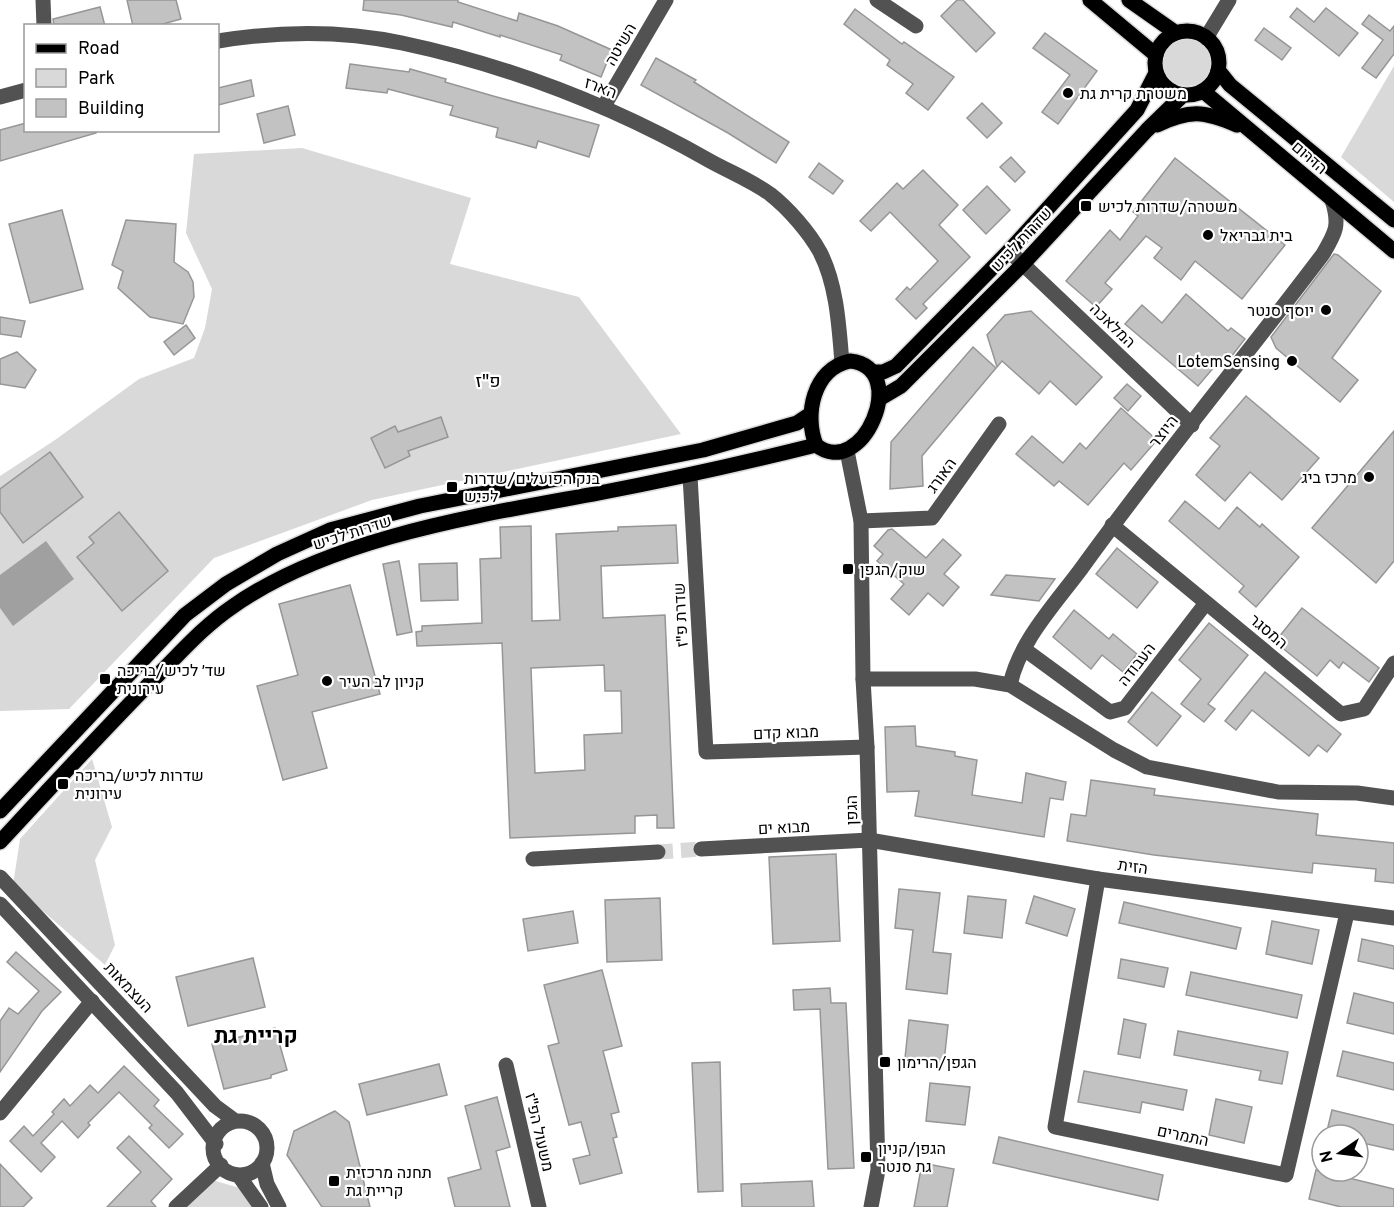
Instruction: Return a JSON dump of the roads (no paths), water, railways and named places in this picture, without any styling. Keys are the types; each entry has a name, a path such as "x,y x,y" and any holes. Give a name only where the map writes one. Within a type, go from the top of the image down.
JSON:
{"main road":[{"path":"1090,0 1156,55"},
{"path":"1129,0 1176,33"},
{"path":"1176,33 1197,33 1206,38 1217,52 1218,70 1215,78 1203,91 1183,95 1164,86 1156,73 1156,55 1163,41 1176,33"},
{"name":"הדרום","path":"1218,70 1230,84 1394,220"},
{"name":"שדרות לכיש","path":"873,372 883,372 896,366 1009,250 1137,110 1156,73"},
{"name":"הדרום","path":"1203,91 1394,250"},
{"name":"שדרות לכיש","path":"879,399 901,386 1023,264 1147,130 1183,95"},
{"path":"1147,130 1183,114 1198,112 1252,132"},
{"path":"859,362 873,372 877,380 879,399 867,429 855,446 847,451 831,453 816,445 809,416 818,387 833,368 842,363 859,362"},
{"name":"שדרות לכיש","path":"0,811 185,615 220,588 277,555 330,530 420,506 703,450 796,423 809,416"},
{"name":"שדרות לכיש","path":"0,842 78,757 196,637 231,607 284,575 350,548 484,514 690,476 816,445"}],"street":[{"path":"43,0 44,24"},
{"name":"השיטה","path":"604,106 666,0"},
{"path":"877,0 916,26"},
{"path":"1206,38 1229,0"},
{"name":"הארז","path":"219,41 259,34 299,32 401,43 480,63 604,106 770,194 800,225 820,252 832,289 842,363"},
{"path":"0,97 24,91"},
{"name":"היוצר","path":"1010,685 1014,668 1024,649 1112,525 1323,254 1337,227 1338,219 1332,200"},
{"name":"המלאכה","path":"1009,250 1192,425"},
{"name":"האורג","path":"861,521 932,518 999,424"},
{"name":"הגפן","path":"847,451 861,521 863,679 867,747 878,1170 884,1207"},
{"name":"שדרת פ\"ז","path":"690,476 706,752"},
{"name":"המסגר","path":"1112,525 1341,714 1364,709 1394,663"},
{"name":"העבודה","path":"1024,649 1110,712 1125,708 1206,603"},
{"path":"863,679 975,679 1010,685 1114,750 1147,767 1278,792 1357,793 1394,798"},
{"name":"מבוא קדם","path":"706,752 867,747"},
{"name":"מבוא ים","path":"701,849 869,840"},
{"name":"הזית","path":"869,840 1098,879 1394,918"},
{"path":"533,859 658,852"},
{"name":"העצמאות","path":"0,877 215,1106 234,1120"},
{"name":"התמרים","path":"1098,879 1056,1127 1286,1175 1347,913"},
{"path":"0,904 177,1093 216,1144"},
{"path":"0,1113 92,1001"},
{"name":"משעול הפ\"ז","path":"506,1065 539,1207"},
{"path":"262,1163 256,1171 239,1176 229,1173 216,1156 216,1144 222,1128 234,1120 250,1122 261,1131 265,1147 262,1163 267,1184 279,1207"},
{"path":"176,1207 221,1165"},
{"name":"הגפן","path":"871,1207 878,1170"},
{"path":"239,1176 261,1207"}],"tunnel":[{"path":"658,852 701,849"}],"place":[{"name":"משטרת קרית גת","path":"1068,93"},
{"name":"משטרה/שדרות לכיש","path":"1086,206"},
{"name":"בית גבריאל","path":"1208,235"},
{"name":"יוסף סנטר","path":"1326,310"},
{"name":"LotemSensing","path":"1292,361"},
{"name":"מרכז ביג","path":"1369,477"},
{"name":"בנק הפועלים/שדרות לכיש","path":"452,487"},
{"name":"שוק/הגפן","path":"848,569"},
{"name":"שד׳ לכיש/בריכה עירונית","path":"105,679"},
{"name":"קניון לב העיר","path":"327,681"},
{"name":"שדרות לכיש/בריכה עירונית","path":"63,784"},
{"name":"הגפן/הרימון","path":"885,1062"},
{"name":"הגפן/קניון גת סנטר","path":"866,1157"},
{"name":"תחנה מרכזית קריית גת","path":"334,1181"}],"district":[{"name":"פ\"ז","path":"488,381"},
{"name":"קריית גת","path":"256,1035"}]}
